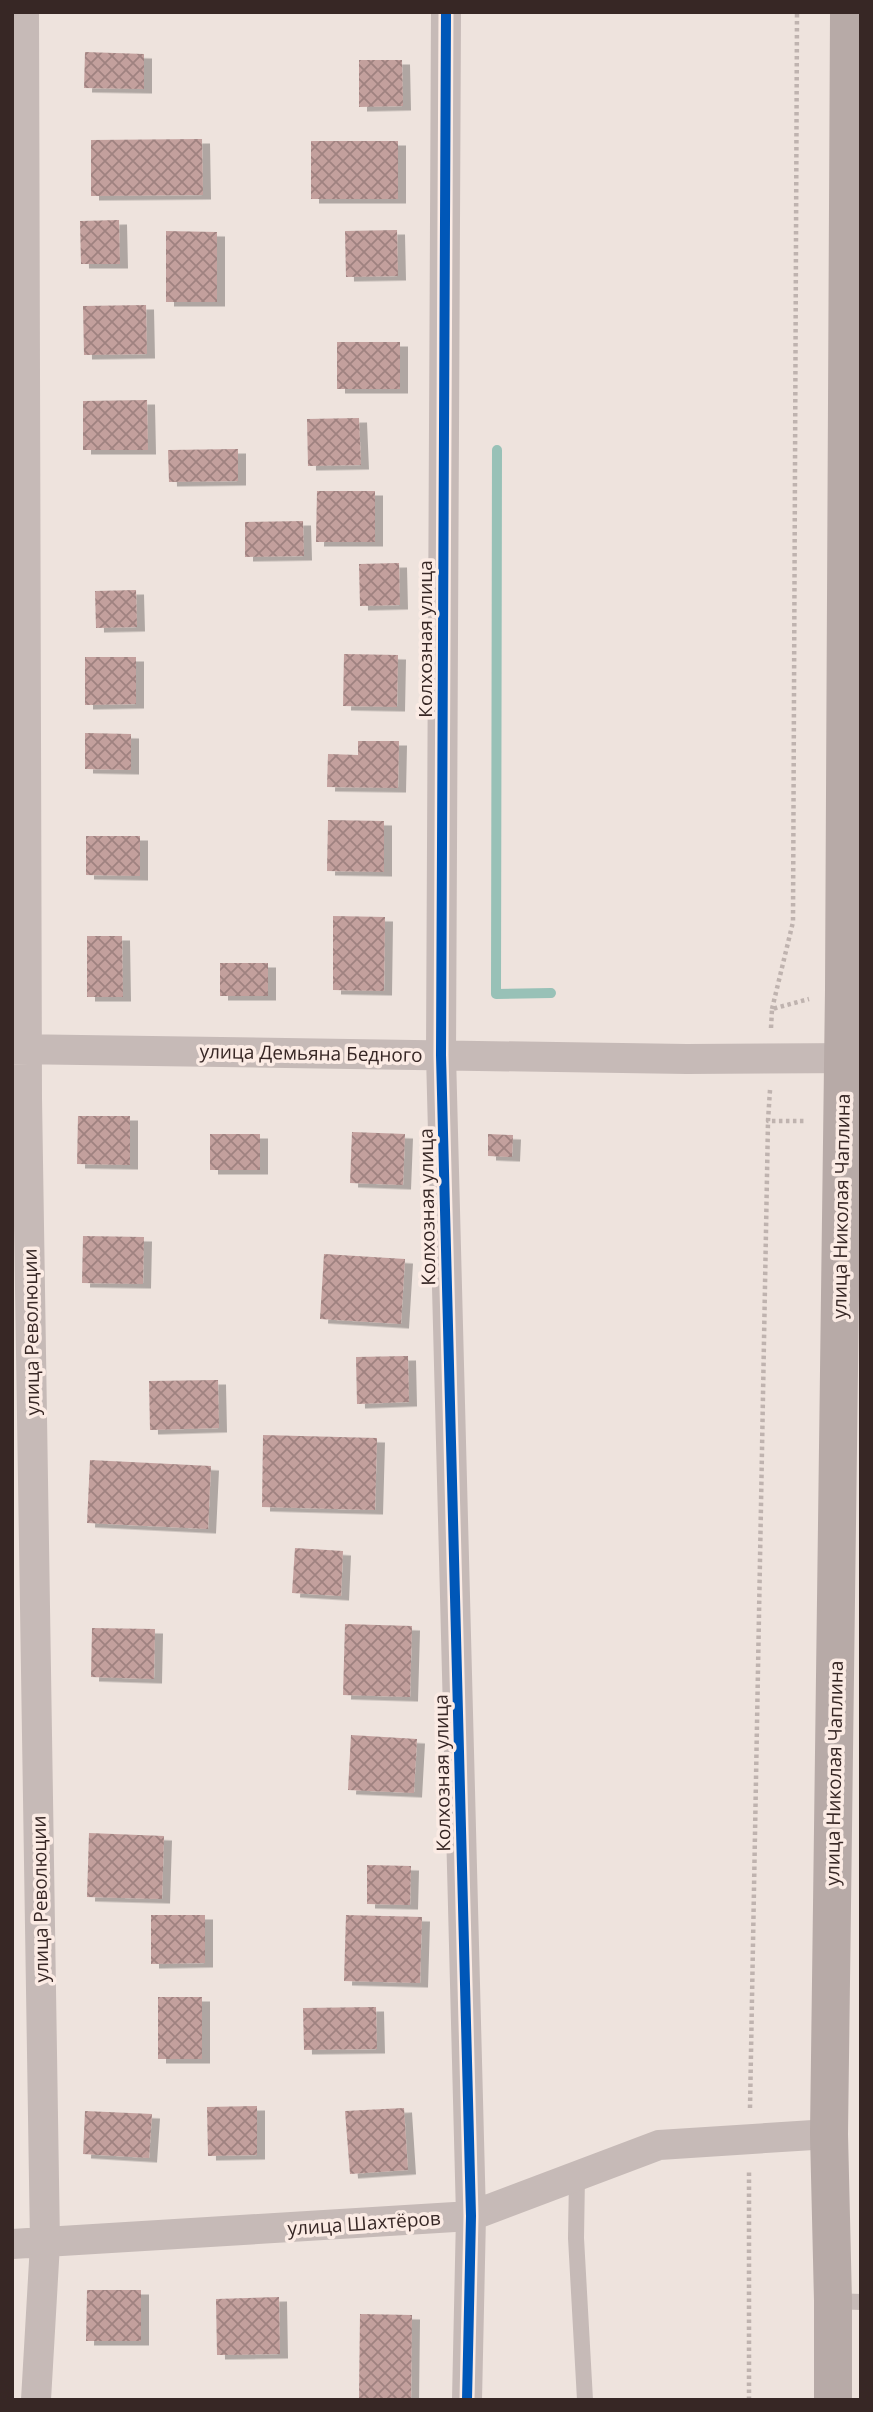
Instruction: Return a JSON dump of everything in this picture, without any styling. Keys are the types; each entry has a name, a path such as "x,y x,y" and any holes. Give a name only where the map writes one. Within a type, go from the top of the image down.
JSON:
{"street":[{"name":"улица Революции","path":"24,12 20,1049 45,2244 36,2400"},
{"name":"Колхозная улица","path":"446,12 441,1055 471,2216 467,2400"},
{"name":"улица Николая Чаплина","path":"833,2400 847,2301 829,2134 852,1059 854,323 849,12"},
{"name":"улица Демьяна Бедного","path":"20,1049 852,1059"},
{"name":"улица Шахтёров","path":"12,2244 471,2216 659,2146 829,2134"}],"lane":[{"path":"577,2176 576,2238 585,2400"}],"path":[{"path":"772,1009 793,922 796,12"},
{"path":"749,2400 749,2139 768,1121"}],"building":[{"path":"85,52 144,54 144,89 84,88"},
{"path":"359,60 402,60 403,106 359,107"},
{"path":"202,139 203,195 91,196 91,140"},
{"path":"311,141 398,141 398,199 311,199"},
{"path":"119,220 120,264 81,264 80,221"},
{"path":"397,230 398,276 346,277 345,231"},
{"path":"166,231 217,232 217,302 166,302"},
{"path":"146,305 147,354 84,355 83,306"},
{"path":"337,342 400,342 400,389 337,389"},
{"path":"147,400 148,450 83,450 83,401"},
{"path":"359,418 361,465 308,466 307,419"},
{"path":"238,449 238,481 169,482 168,450"},
{"path":"317,491 375,491 375,542 316,542"},
{"path":"303,521 304,556 245,557 245,522"},
{"path":"399,563 400,605 360,606 359,564"},
{"path":"136,590 137,627 96,628 95,591"},
{"path":"344,654 398,655 397,707 343,706"},
{"path":"85,657 136,657 136,704 85,705"},
{"path":"85,733 131,734 131,770 85,769"},
{"path":"358,741 399,741 398,788 327,787 328,754 358,755"},
{"path":"328,820 384,821 384,872 327,871"},
{"path":"86,836 140,836 140,876 86,875"},
{"path":"333,916 385,917 384,991 333,990"},
{"path":"87,936 122,936 123,997 87,997"},
{"path":"220,963 268,963 268,996 220,996"},
{"path":"78,1116 130,1116 130,1165 77,1164"},
{"path":"352,1132 405,1134 403,1185 350,1183"},
{"path":"210,1134 260,1134 260,1170 210,1170"},
{"path":"488,1134 513,1135 512,1157 488,1156"},
{"path":"83,1236 144,1237 143,1284 82,1283"},
{"path":"324,1254 405,1259 401,1324 320,1319"},
{"path":"408,1356 409,1402 357,1404 356,1357"},
{"path":"218,1380 219,1428 150,1430 149,1381"},
{"path":"263,1435 377,1438 375,1510 262,1507"},
{"path":"90,1460 211,1466 208,1529 87,1523"},
{"path":"295,1548 343,1551 341,1596 292,1593"},
{"path":"345,1624 412,1626 410,1697 343,1695"},
{"path":"92,1628 155,1629 154,1679 91,1677"},
{"path":"351,1735 417,1739 414,1793 348,1790"},
{"path":"89,1833 164,1836 162,1899 87,1897"},
{"path":"367,1865 411,1866 410,1905 367,1904"},
{"path":"151,1915 205,1915 205,1963 151,1964"},
{"path":"346,1915 422,1917 420,1983 344,1981"},
{"path":"158,1997 202,1997 202,2059 158,2059"},
{"path":"376,2007 377,2049 304,2050 303,2008"},
{"path":"257,2106 257,2155 208,2156 207,2107"},
{"path":"404,2108 408,2170 350,2174 345,2111"},
{"path":"85,2111 152,2114 149,2158 83,2154"},
{"path":"87,2290 141,2290 141,2341 86,2341"},
{"path":"279,2297 280,2354 217,2355 216,2299"},
{"path":"360,2314 412,2315 411,2399 359,2398"}],"waterway":[{"path":"497,450 496,994 551,993"}],"cycle path":[{"path":"446,12 441,1055 471,2216 467,2400"}]}
